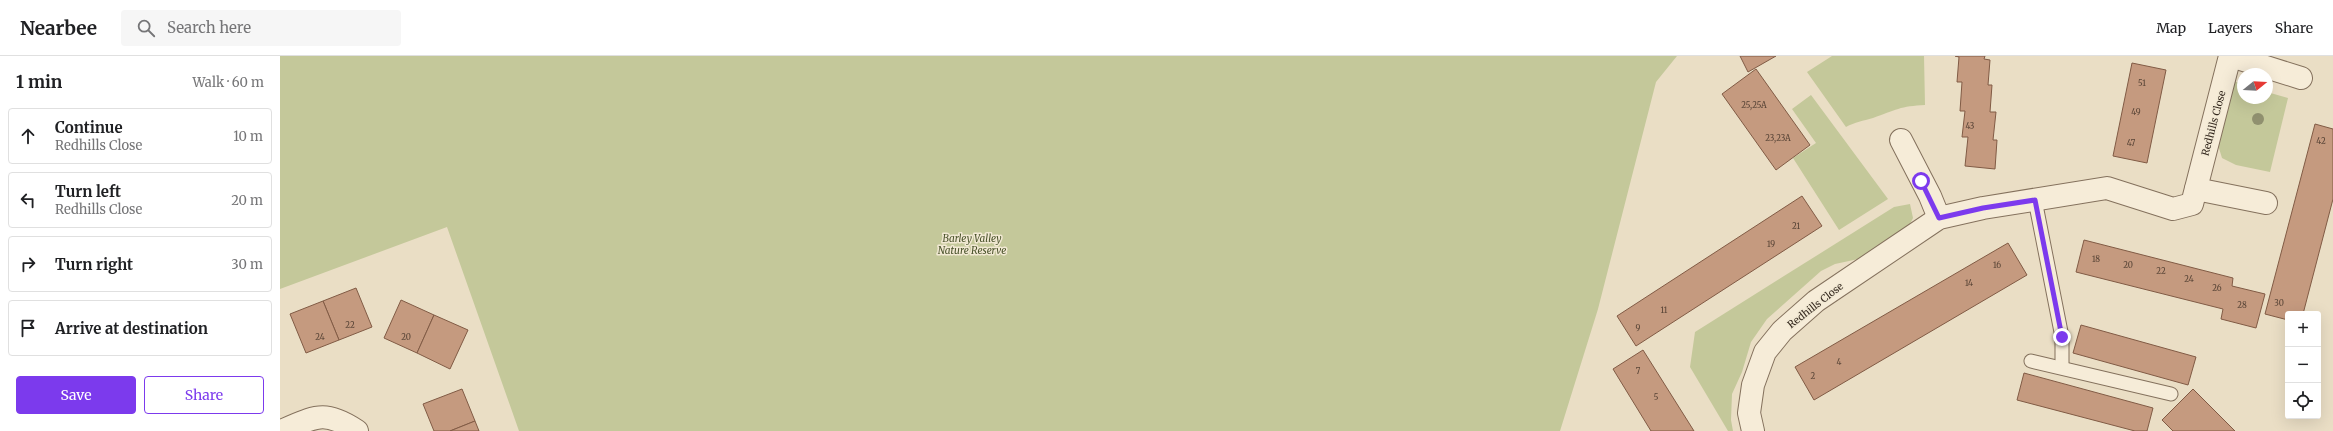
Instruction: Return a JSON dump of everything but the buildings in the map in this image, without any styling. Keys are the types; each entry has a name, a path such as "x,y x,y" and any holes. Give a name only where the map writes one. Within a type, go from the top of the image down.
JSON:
{"street":[{"name":"Redhills Close","path":"1752,431 1750,413 1753,386 1765,352 1782,331 1816,301 1939,218 1983,208 2035,200 2060,194 2107,188 2173,209 2192,204 2231,56 2301,78"},
{"path":"1901,140 1939,218"},
{"path":"2196,189 2266,203"},
{"path":"281,431 313,418 333,417 357,431"}],"lane":[{"path":"2035,200 2062,337 2062,367"},
{"path":"2031,361 2062,367 2171,394"}],"green space":[{"name":"Barley Valley Nature Reserve","path":"280,56 1677,56 1656,82 1598,309 1560,431 519,431 447,227 280,289"},
{"path":"1832,56 1924,56 1925,105 1910,106 1898,109 1846,127 1807,72"},
{"path":"2233,81 2237,82 2237,104 2273,104 2273,94 2288,98 2270,172 2236,165 2222,158 2218,145"},
{"path":"1811,95 1888,199 1839,230 1793,158 1816,143 1792,109"},
{"path":"1910,204 1913,218 1909,226 1863,258 1835,264 1821,271 1767,319 1751,342 1742,372 1732,394 1731,420 1733,431 1728,431 1690,367 1695,332 1894,207"}],"route":[{"path":"1921,181 1930,196 1939,218 1983,208 2035,200 2042,227 2062,337"}]}
